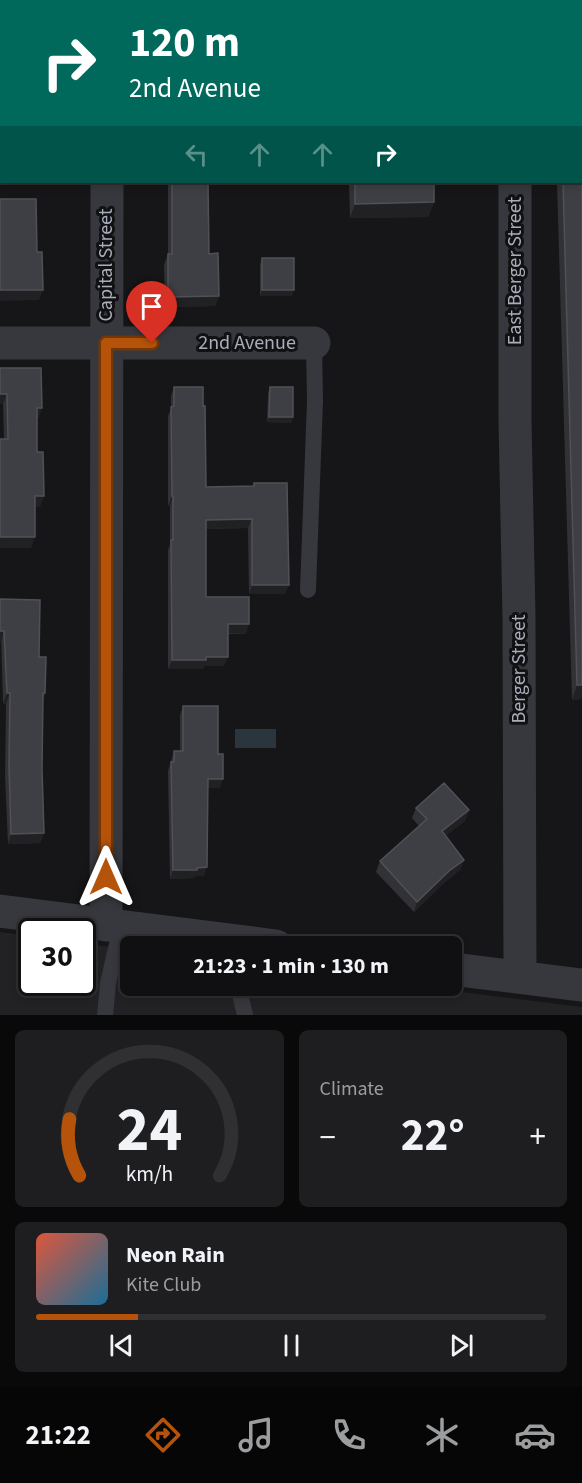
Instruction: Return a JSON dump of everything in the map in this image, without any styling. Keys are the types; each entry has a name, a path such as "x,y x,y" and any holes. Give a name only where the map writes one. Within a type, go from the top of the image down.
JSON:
{"street":[{"name":"Capital Street","path":"107,183 106,343 113,926"},
{"name":"East Berger Street","path":"515,183 515,361"},
{"name":"2nd Avenue","path":"0,343 314,343"},
{"name":"Berger Street","path":"515,361 519,617 520,977"},
{"path":"0,911 179,936"},
{"path":"462,970 582,985"}],"lane":[{"path":"308,590 315,401 314,343"},
{"path":"105,1015 113,926"},
{"path":"240,996 245,1015"}],"shaded area":[{"path":"235,729 276,729 276,748 235,748"},
{"path":"0,932 18,934 18,996 96,996 96,945 120,949 120,996 462,996 462,992 582,1007 582,1015 0,1015"}],"building":[{"path":"172,183 208,183 209,254 218,253 219,296 168,297 168,254 172,254"},
{"path":"355,183 434,183 434,202 355,204"},
{"path":"563,183 582,183 582,685 577,685"},
{"path":"0,199 36,199 37,252 42,252 43,290 0,290"},
{"path":"262,258 294,258 294,290 262,290"},
{"path":"0,368 41,368 42,408 37,408 37,452 43,452 44,496 35,496 35,537 0,537 0,439 8,439 7,394 0,394"},
{"path":"174,387 203,387 206,487 287,483 289,585 252,585 252,519 206,520 206,597 249,597 249,624 228,624 228,657 206,657 206,660 172,660 171,407 174,406"},
{"path":"270,387 293,387 293,417 269,417"},
{"path":"0,599 40,600 39,657 46,657 42,769 44,833 11,834 10,693 7,693 4,631 0,631"},
{"path":"183,706 218,706 218,754 223,754 223,779 208,779 207,867 197,868 197,870 173,870 171,762 174,762 174,751 183,751"},
{"path":"444,783 469,810 442,831 464,860 417,902 380,861 427,819 416,808"}],"route":[{"path":"106,877 106,343 152,343"}]}
